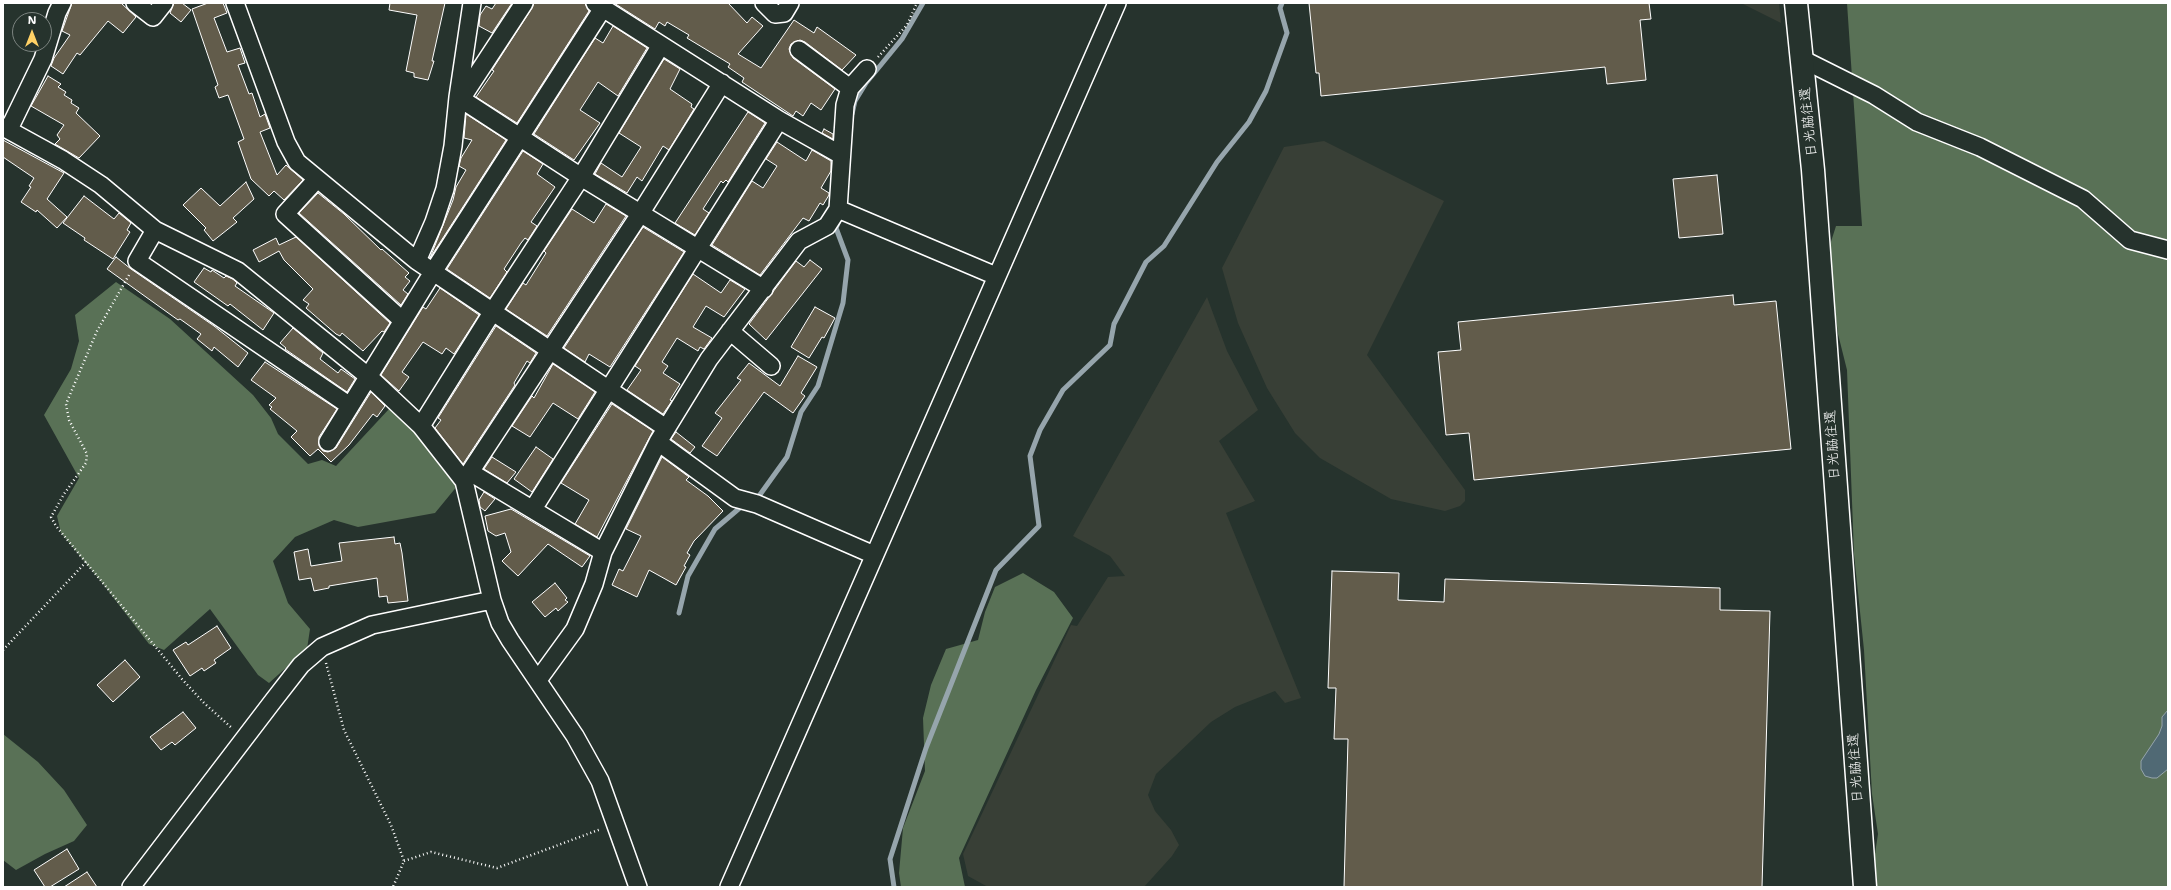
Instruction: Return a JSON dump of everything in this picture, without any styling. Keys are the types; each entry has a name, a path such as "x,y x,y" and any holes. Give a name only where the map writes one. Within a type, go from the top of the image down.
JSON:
{"highway":[{"name":"日光脇往還","path":"1796,3 1813,170 1865,887"}],"street":[{"path":"62,3 57,13 43,58 6,128 63,160 101,185 156,230 238,271 369,377 421,426 467,476 533,509 603,552"},
{"path":"135,3 153,17 164,3"},
{"path":"234,3 286,142 297,162 317,180 417,261 610,390 735,498 757,504 874,555"},
{"path":"417,261 434,222 445,189 454,146 472,3"},
{"path":"459,98 524,3"},
{"path":"764,3 774,14 784,13 790,3"},
{"path":"729,887 1117,3"},
{"path":"328,442 434,272 521,139 599,6 779,120 841,155"},
{"path":"421,426 493,311 580,177 661,46"},
{"path":"799,50 850,88"},
{"path":"1802,59 1874,95 1918,122 1980,147 2083,199 2130,240 2168,250"},
{"path":"538,680 575,629 594,584 603,552 662,435 692,389 709,359 764,289 799,241 827,226 838,209 845,105 850,88 867,69"},
{"path":"638,887 600,781 582,749 538,680 510,640 492,600 467,476 640,214 722,83"},
{"path":"459,98 580,177 764,289"},
{"path":"533,509 699,250 779,120"},
{"path":"317,180 285,214 403,321"},
{"path":"838,209 996,276"},
{"path":"156,230 137,261 350,406"},
{"path":"730,331 771,366"},
{"path":"131,887 301,665 322,647 372,625 492,600"}],"path":[{"path":"867,69 907,25 917,3"},
{"path":"137,261 98,331 66,404 69,420 88,454 86,463 64,494 51,517 56,526 87,561 182,680 204,703 244,738"},
{"path":"3,650 87,561"},
{"path":"322,647 344,730 391,825 404,861 393,887"},
{"path":"404,861 431,852 497,868 616,823"}],"shaded area":[{"path":"1741,3 1779,3 1781,23"},
{"path":"1324,141 1444,201 1367,355 1465,490 1465,501 1460,506 1445,511 1391,499 1320,458 1295,433 1267,388 1238,323 1222,268 1284,147"},
{"path":"1207,297 1227,351 1258,410 1219,441 1255,501 1226,513 1301,698 1285,703 1275,691 1235,707 1211,722 1156,774 1148,795 1155,811 1171,830 1179,845 1172,856 1144,887 988,887 968,876 963,854 1071,625 1077,626 1108,577 1125,576 1110,556 1073,536"}],"green space":[{"path":"1847,3 2168,3 2168,887 1876,887 1873,867 1878,834 1872,794 1864,650 1854,554 1847,370 1838,334 1828,251 1836,226 1862,226"},
{"path":"116,282 170,319 253,395 271,418 278,434 308,464 322,460 336,466 389,409 422,437 458,485 435,513 358,527 334,520 295,537 273,561 288,603 310,629 307,649 269,683 258,675 210,609 164,650 149,644 103,584 61,533 57,516 79,478 44,415 71,369 79,341 75,315"},
{"path":"1023,573 1054,592 1073,618 1036,690 959,858 965,887 901,887 899,873 903,828 925,771 923,718 931,685 946,649 978,640 985,612 995,587"},
{"path":"3,734 38,762 64,790 87,825 74,841 45,854 16,870 3,860"}],"water":[{"path":"2168,710 2168,769 2157,778 2145,776 2141,769 2141,761 2159,734 2162,726 2162,717"}],"building":[{"path":"72,3 121,3 136,17 123,33 108,21 80,55 77,53 63,74 51,66 54,58 70,35 62,31"},
{"path":"174,3 182,3 191,10 181,22 170,13"},
{"path":"208,3 223,3 227,13 214,18 227,52 240,48 245,63 238,65 249,94 252,93 260,117 265,114 270,128 260,132 277,175 286,165 303,180 284,200 274,191 269,196 251,179 238,142 244,139 228,95 219,98 215,87 218,85 192,9"},
{"path":"390,3 445,3 432,61 434,61 428,80 414,77 414,73 406,71 417,15 389,10"},
{"path":"496,3 512,3 492,33 479,26 480,15 486,6 492,9"},
{"path":"534,3 585,3 589,11 517,123 476,97 494,71 492,70"},
{"path":"614,3 728,3 747,23 752,17 763,26 738,54 761,68 794,20 814,33 817,27 856,55 842,70 805,42 800,40 791,44 789,49 793,58 835,89 821,110 811,103 803,116 796,111 793,116 742,82 744,78 728,67 730,64 687,38 689,35 667,22 665,26 659,22 655,29"},
{"path":"1309,3 1649,3 1651,19 1640,20 1646,80 1607,84 1605,67 1321,96 1319,73 1316,73"},
{"path":"613,26 647,48 618,96 598,82 580,110 600,123 574,160 534,134 595,38 603,43"},
{"path":"664,59 680,69 670,89 692,104 691,107 694,109 669,150 663,146 642,181 637,177 627,193 595,174 601,163 622,177 641,147 619,133"},
{"path":"48,76 61,84 58,87 66,92 64,95 72,100 71,103 79,108 76,113 100,136 79,158 55,144 60,139 57,135 64,125 31,106"},
{"path":"748,112 765,123 728,182 726,180 723,183 721,181 703,209 709,213 695,235 675,223"},
{"path":"466,114 506,140 430,258 453,200 456,187 466,170 459,166 461,158 472,140 464,138"},
{"path":"824,129 833,134 833,139 822,133"},
{"path":"3,140 64,173 47,199 67,217 57,228 37,210 36,212 21,202 31,187 29,186 34,178 3,157"},
{"path":"777,142 806,161 812,150 831,161 831,171 821,188 829,193 829,195 823,205 820,203 809,221 803,218 760,275 712,245 752,181 763,188 777,166 766,159"},
{"path":"523,151 543,164 537,174 555,187 531,222 537,226 528,240 525,238 521,243 504,269 507,272 490,298 447,269"},
{"path":"1717,175 1723,234 1679,238 1673,179"},
{"path":"246,182 254,199 233,218 237,222 213,241 204,230 206,228 183,205 201,188 220,206"},
{"path":"318,193 344,214 381,250 382,249 409,273 405,277 410,281 403,290 408,294 401,305 299,213"},
{"path":"84,196 114,219 119,213 131,223 127,230 130,232 113,259 84,240 85,238 63,223"},
{"path":"606,204 626,216 547,336 506,309 523,283 526,285 546,253 544,251 572,209 594,223"},
{"path":"643,227 684,252 610,367 589,354 585,362 564,348"},
{"path":"296,237 390,323 384,332 382,331 363,351 342,333 340,336 336,334 306,308 309,304 303,300 313,289 284,260 279,251 259,262 253,250 276,238 279,245"},
{"path":"116,257 214,326 248,353 238,367 214,347 212,351 197,339 201,334 180,319 178,320 107,269"},
{"path":"810,260 822,269 766,340 749,324 796,261 804,267"},
{"path":"204,268 211,272 212,270 224,278 226,276 233,279 237,283 235,286 274,313 263,330 230,304 228,306 194,282"},
{"path":"693,274 721,293 730,280 745,289 724,317 706,306 693,327 712,338 704,349 700,347 698,351 677,338 662,362 668,366 663,373 680,384 670,400 672,401 663,414 627,390 641,370 635,366"},
{"path":"440,288 479,315 454,354 446,348 442,354 423,342 402,372 409,377 399,391 381,375 423,307 426,309"},
{"path":"1733,295 1734,305 1776,301 1791,449 1474,480 1469,433 1446,435 1438,352 1461,350 1458,322"},
{"path":"815,307 835,318 824,338 822,337 809,358 791,347"},
{"path":"496,326 536,353 530,363 527,361 514,383 515,385 463,464 435,428 441,420 438,418"},
{"path":"293,328 323,353 320,359 338,373 341,369 355,379 347,392 285,349 286,348 280,343"},
{"path":"798,356 817,367 801,393 805,396 793,413 764,392 717,456 702,446 722,418 715,413 741,380 737,378 749,363 780,386"},
{"path":"265,362 337,409 319,437 319,446 323,451 328,452 336,448 371,392 385,406 377,417 373,414 349,445 331,462 318,449 310,456 291,437 297,431 270,409 272,407 269,405 276,398 251,380"},
{"path":"553,364 595,392 578,419 553,403 530,437 512,426 532,396 534,398"},
{"path":"612,404 653,431 597,537 575,524 589,500 561,483"},
{"path":"676,432 695,447 690,453 671,439"},
{"path":"536,447 553,459 532,492 514,479"},
{"path":"492,457 516,472 507,483 484,469"},
{"path":"662,457 689,477 686,480 708,496 723,511 694,541 687,553 690,555 684,566 686,567 676,585 649,570 637,597 612,585 619,569 623,571 641,536 626,529"},
{"path":"484,492 495,499 485,511 480,507 479,500"},
{"path":"511,509 590,556 582,567 548,544 518,576 502,561 511,552 505,533 496,536 488,531 485,516"},
{"path":"394,537 395,544 400,543 408,601 388,603 387,596 379,597 377,578 329,586 329,588 314,591 311,578 299,580 294,552 308,549 311,566 342,561 339,543"},
{"path":"1332,571 1399,573 1398,600 1444,602 1445,579 1720,588 1720,610 1770,611 1762,887 1344,887 1348,739 1334,739 1336,688 1328,688"},
{"path":"555,583 567,598 565,600 568,602 558,611 556,608 545,617 532,602"},
{"path":"217,626 231,648 214,660 216,663 204,671 202,668 190,676 173,650 186,642 188,645"},
{"path":"125,660 140,677 113,702 97,685"},
{"path":"183,712 196,728 175,745 172,742 161,750 150,737"},
{"path":"67,849 79,869 50,887 45,887 34,870"},
{"path":"87,872 97,887 64,887"}],"waterway":[{"path":"852,114 855,101 866,83 902,39 923,3"},
{"path":"894,887 890,859 926,748 996,570 1039,526 1030,456 1040,430 1063,390 1110,345 1114,324 1146,262 1164,246 1217,162 1249,122 1266,91 1287,33 1280,8 1282,3"},
{"path":"759,496 787,457 801,412 818,386 843,303 848,260 836,228 838,223"},
{"path":"679,613 688,576 715,529 742,506"}]}
